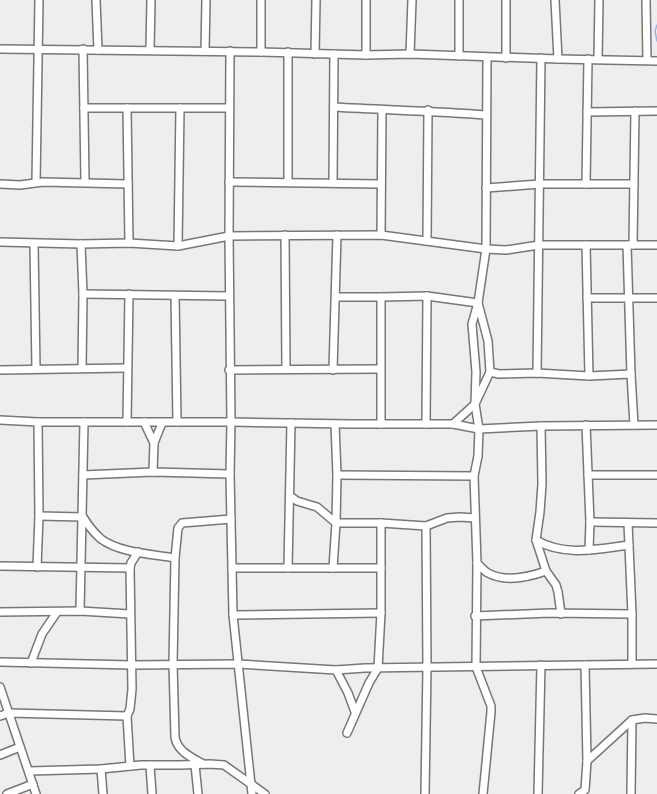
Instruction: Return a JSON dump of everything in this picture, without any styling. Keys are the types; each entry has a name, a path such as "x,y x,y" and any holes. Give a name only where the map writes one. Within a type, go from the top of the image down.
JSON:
{"street":[{"path":"36,182 39,0"},
{"path":"96,0 98,50"},
{"path":"150,50 151,0"},
{"path":"204,51 206,0"},
{"path":"261,0 261,51"},
{"path":"315,54 316,0"},
{"path":"366,0 366,55"},
{"path":"410,54 412,0"},
{"path":"459,0 459,56"},
{"path":"506,0 506,58"},
{"path":"555,0 558,59"},
{"path":"598,59 599,0"},
{"path":"646,0 646,60"},
{"path":"0,49 261,51 657,61"},
{"path":"83,49 84,182"},
{"path":"230,51 228,236 233,615 252,794"},
{"path":"288,52 288,182"},
{"path":"333,183 334,54"},
{"path":"483,794 491,706 476,666 477,563 474,476 478,456 479,429 475,404 476,372 471,324 478,303 486,249 487,58"},
{"path":"537,373 541,58"},
{"path":"586,184 588,59"},
{"path":"334,107 486,114"},
{"path":"84,108 229,108"},
{"path":"127,108 129,243"},
{"path":"178,246 180,108"},
{"path":"381,235 382,110"},
{"path":"427,241 428,110"},
{"path":"634,425 628,298 635,111"},
{"path":"587,112 657,111"},
{"path":"0,184 20,185 36,182 128,184"},
{"path":"229,182 380,184"},
{"path":"486,189 540,184 634,184"},
{"path":"285,235 286,369"},
{"path":"333,370 337,235"},
{"path":"0,242 129,243 178,246 228,236 381,235 486,249 539,245 657,245"},
{"path":"34,244 36,369"},
{"path":"81,244 82,368"},
{"path":"586,245 588,376"},
{"path":"83,294 229,297"},
{"path":"127,422 129,294"},
{"path":"176,296 177,422"},
{"path":"336,297 427,296 478,303"},
{"path":"426,424 427,296"},
{"path":"381,297 381,424"},
{"path":"587,298 657,298"},
{"path":"453,424 475,404 490,372 488,341 478,303"},
{"path":"0,370 127,368"},
{"path":"229,370 380,369"},
{"path":"490,372 588,376 631,374"},
{"path":"0,420 453,424 479,429 657,425"},
{"path":"37,567 38,422"},
{"path":"80,611 84,422"},
{"path":"144,422 154,443"},
{"path":"153,472 154,443 162,423"},
{"path":"288,568 291,423"},
{"path":"333,568 337,475 335,424"},
{"path":"586,425 589,550"},
{"path":"541,426 542,484 536,540 546,571 556,585 561,614"},
{"path":"83,475 153,472 230,474"},
{"path":"337,475 474,476"},
{"path":"588,475 657,475"},
{"path":"290,496 297,501 317,507 336,523 426,526 447,518 475,518"},
{"path":"39,516 83,517"},
{"path":"83,517 93,531 111,545 175,558"},
{"path":"199,764 179,748 176,742 173,664 175,558 178,528 182,523 231,519"},
{"path":"590,522 657,524"},
{"path":"347,733 355,712 378,668 381,613 381,523"},
{"path":"628,523 632,664"},
{"path":"425,794 426,526"},
{"path":"536,540 553,548 589,550 629,545"},
{"path":"130,765 127,716 132,696 130,563 138,552"},
{"path":"477,563 489,573 512,578 531,576 546,571"},
{"path":"0,566 130,568"},
{"path":"232,568 381,568"},
{"path":"0,612 80,611 130,614"},
{"path":"31,663 42,634 57,612"},
{"path":"233,615 381,613"},
{"path":"475,616 632,614"},
{"path":"0,662 132,665 238,664 336,670 657,664"},
{"path":"538,794 541,665"},
{"path":"579,794 585,790 588,761 585,665"},
{"path":"336,670 355,712"},
{"path":"0,687 36,794"},
{"path":"0,716 9,713 127,716"},
{"path":"588,761 632,720 657,719"},
{"path":"631,794 632,720"},
{"path":"0,754 20,747"},
{"path":"198,794 199,764"},
{"path":"29,771 101,769 130,765 224,765 265,794"},
{"path":"150,765 153,794"},
{"path":"101,769 104,794"},
{"path":"7,794 33,784"}],"waterway":[{"path":"657,25 655,31 657,41"}]}
